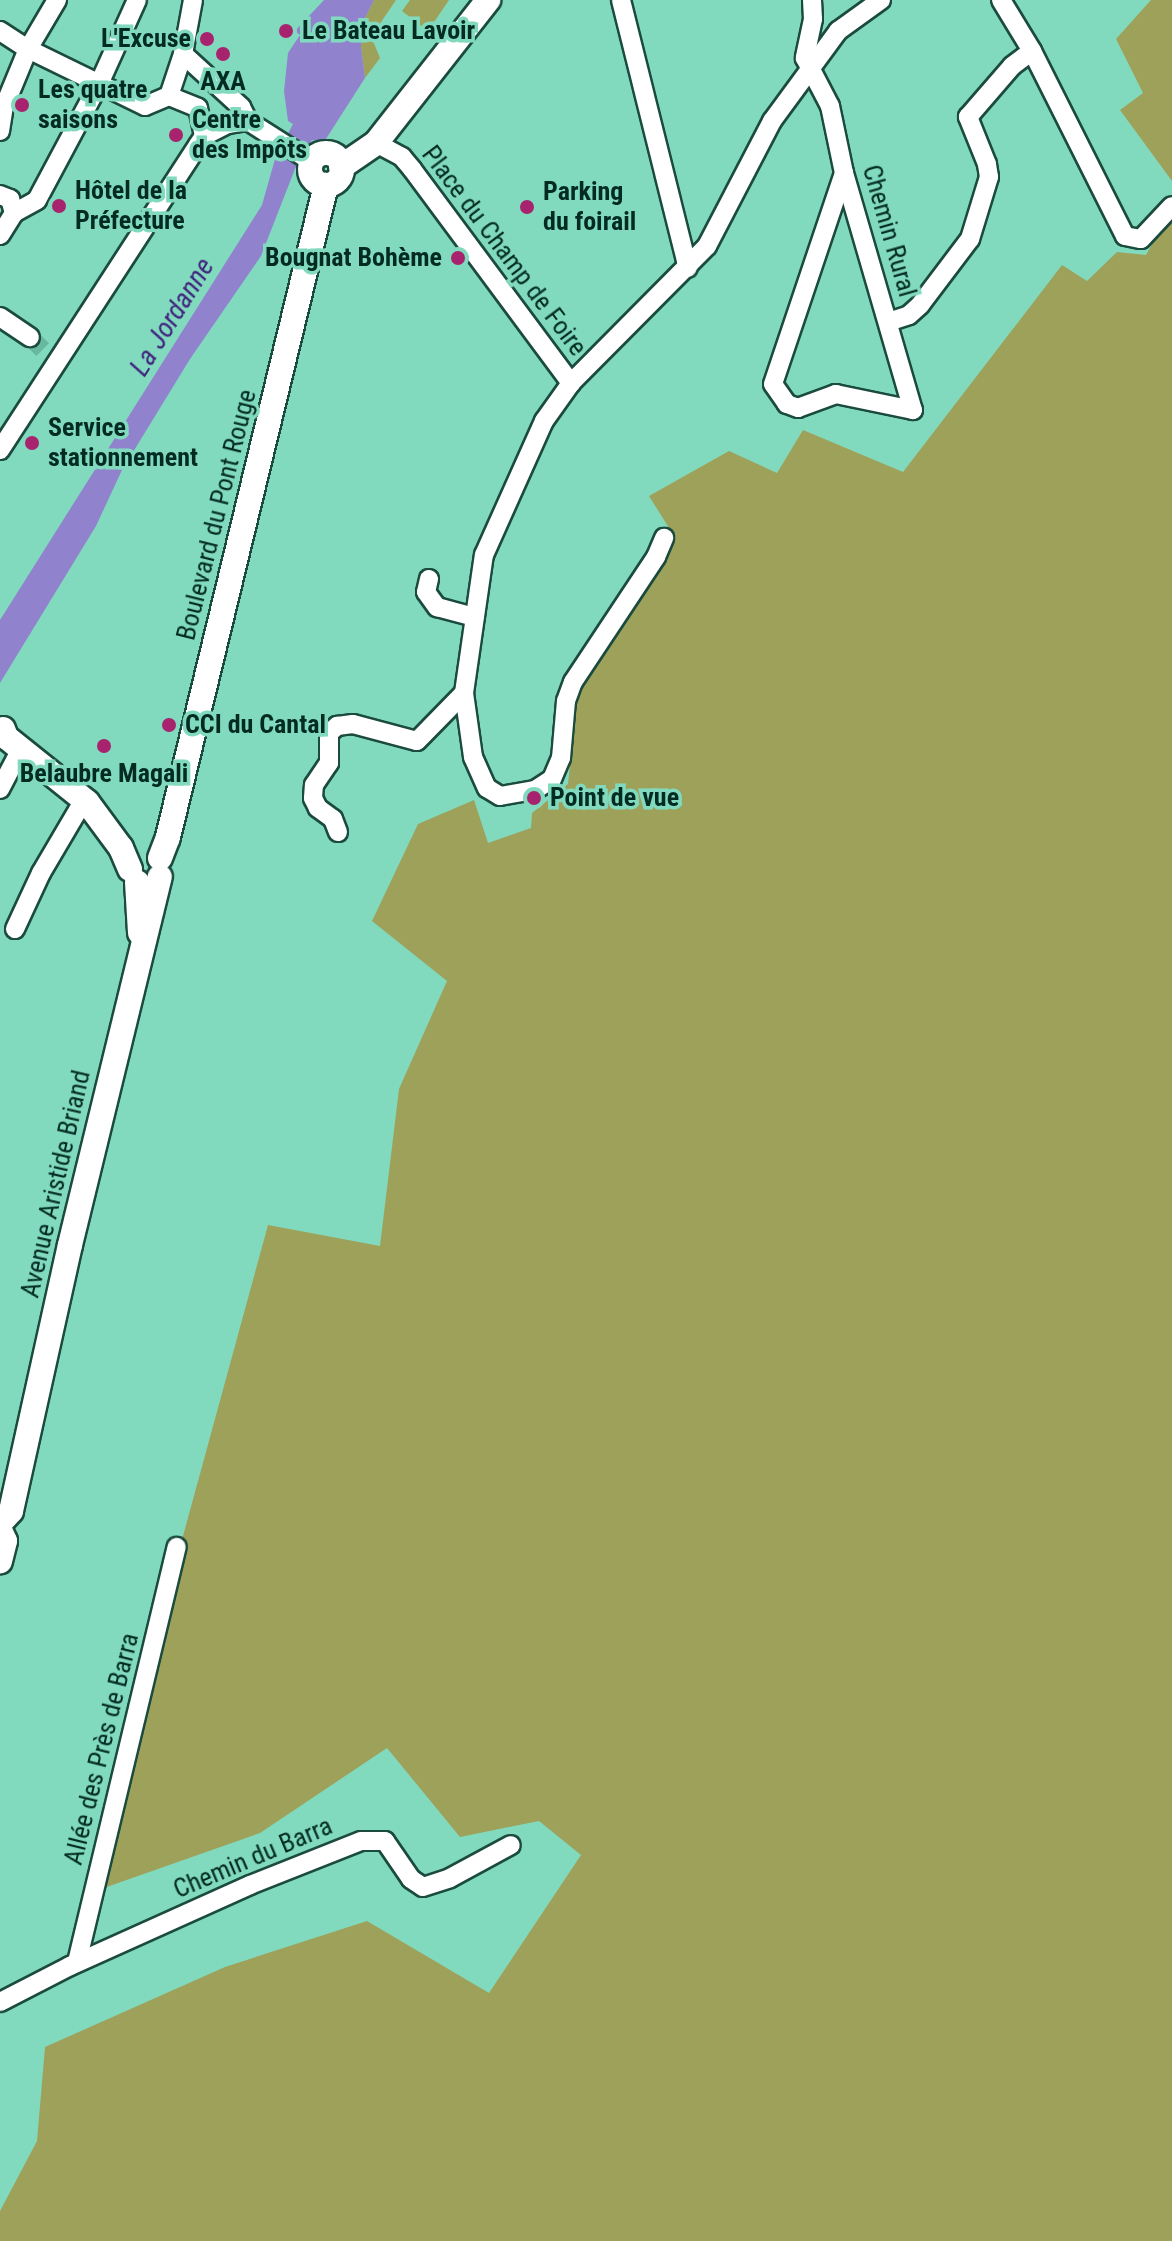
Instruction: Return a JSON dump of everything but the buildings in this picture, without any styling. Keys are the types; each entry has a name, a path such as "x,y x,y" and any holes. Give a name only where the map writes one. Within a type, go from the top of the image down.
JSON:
{"main road":[{"path":"308,160 312,178 334,176 376,143 488,0"},
{"name":"Boulevard du Pont Rouge","path":"143,863 172,822 334,176"},
{"path":"19,740 76,786 102,802 143,863"},
{"name":"Avenue Aristide Briand","path":"0,1523 11,1511 141,948 150,926 143,863"},
{"path":"0,1530 5,1550 0,1561"}],"street":[{"path":"0,131 4,107 28,49 57,0"},
{"path":"0,235 14,213 37,200 99,84 137,0"},
{"path":"169,96 183,54 193,0"},
{"path":"621,0 688,268"},
{"path":"811,68 805,58 813,19 812,0"},
{"name":"Place du Champ de Foire","path":"376,143 402,157 412,169 571,383 707,246 772,121 838,31 881,0"},
{"path":"1001,0 1032,51 1125,236 1141,239 1172,206"},
{"path":"0,31 28,49 145,106 169,96 220,117 228,124"},
{"path":"888,322 909,315 920,305 970,239 989,177 987,164 968,117 1012,66 1032,51"},
{"path":"183,54 241,107 248,121 308,160"},
{"name":"Chemin Rural","path":"811,68 830,106 844,173 913,410 836,394 798,408 787,404 773,384 844,173"},
{"path":"198,108 204,136"},
{"path":"0,450 204,136 228,124 248,121"},
{"path":"0,195 10,199 14,213"},
{"path":"0,317 36,344 56,365"},
{"path":"571,383 544,421 484,555 464,693 473,757 487,788 500,796 535,790 552,779 561,758 566,701 573,682 656,557 664,538"},
{"path":"429,579 426,592 437,607 475,617"},
{"path":"338,832 333,819 318,808 313,798 314,785 329,763 329,733 337,726 353,724 417,741 464,693"},
{"path":"0,789 19,740"},
{"path":"15,929 41,873 81,805 76,786"},
{"name":"Allée des Près de Barra","path":"77,1962 177,1547"},
{"name":"Chemin du Barra","path":"0,2002 77,1962 250,1885 361,1841 385,1841 411,1879 423,1887 450,1878 511,1845"}],"green space":[{"path":"374,0 396,0 375,31 373,41 380,58 365,78 362,24"},
{"path":"410,0 449,0 428,31 402,11"},
{"path":"1151,0 1172,0 1172,181 1120,110 1143,93 1116,39"},
{"path":"1172,208 1172,2241 0,2241 0,2211 37,2141 45,2047 225,1967 367,1921 489,1993 581,1855 539,1821 460,1837 387,1748 260,1833 101,1889 183,1536 268,1225 380,1246 399,1089 447,981 372,921 418,824 474,800 488,843 531,828 532,813 568,784 577,696 674,536 649,496 729,451 777,473 803,430 903,472 1062,265 1087,281 1117,252 1146,255"}],"shaded area":[{"path":"324,0 374,0 362,24 365,78 324,142 312,140 295,169 261,256 190,359 122,470 96,526 0,683 0,620 262,205 275,159 293,124 288,121 284,91 288,53 300,35 295,31"}],"tunnel":[{"path":"30,337 43,350"}],"place":[{"name":"Le Bateau Lavoir","path":"286,31"},
{"name":"L'Excuse","path":"207,39"},
{"name":"AXA","path":"223,54"},
{"name":"Les quatre saisons","path":"22,105"},
{"name":"Centre des Impôts","path":"176,135"},
{"name":"Hôtel de la Préfecture","path":"59,206"},
{"name":"Parking du foirail","path":"527,207"},
{"name":"Bougnat Bohème","path":"458,258"},
{"name":"Service stationnement","path":"32,443"},
{"name":"CCI du Cantal","path":"169,725"},
{"name":"Belaubre Magali","path":"104,746"},
{"name":"Point de vue","path":"534,798"}],"water label":[{"name":"La Jordanne","path":"172,317"}]}
